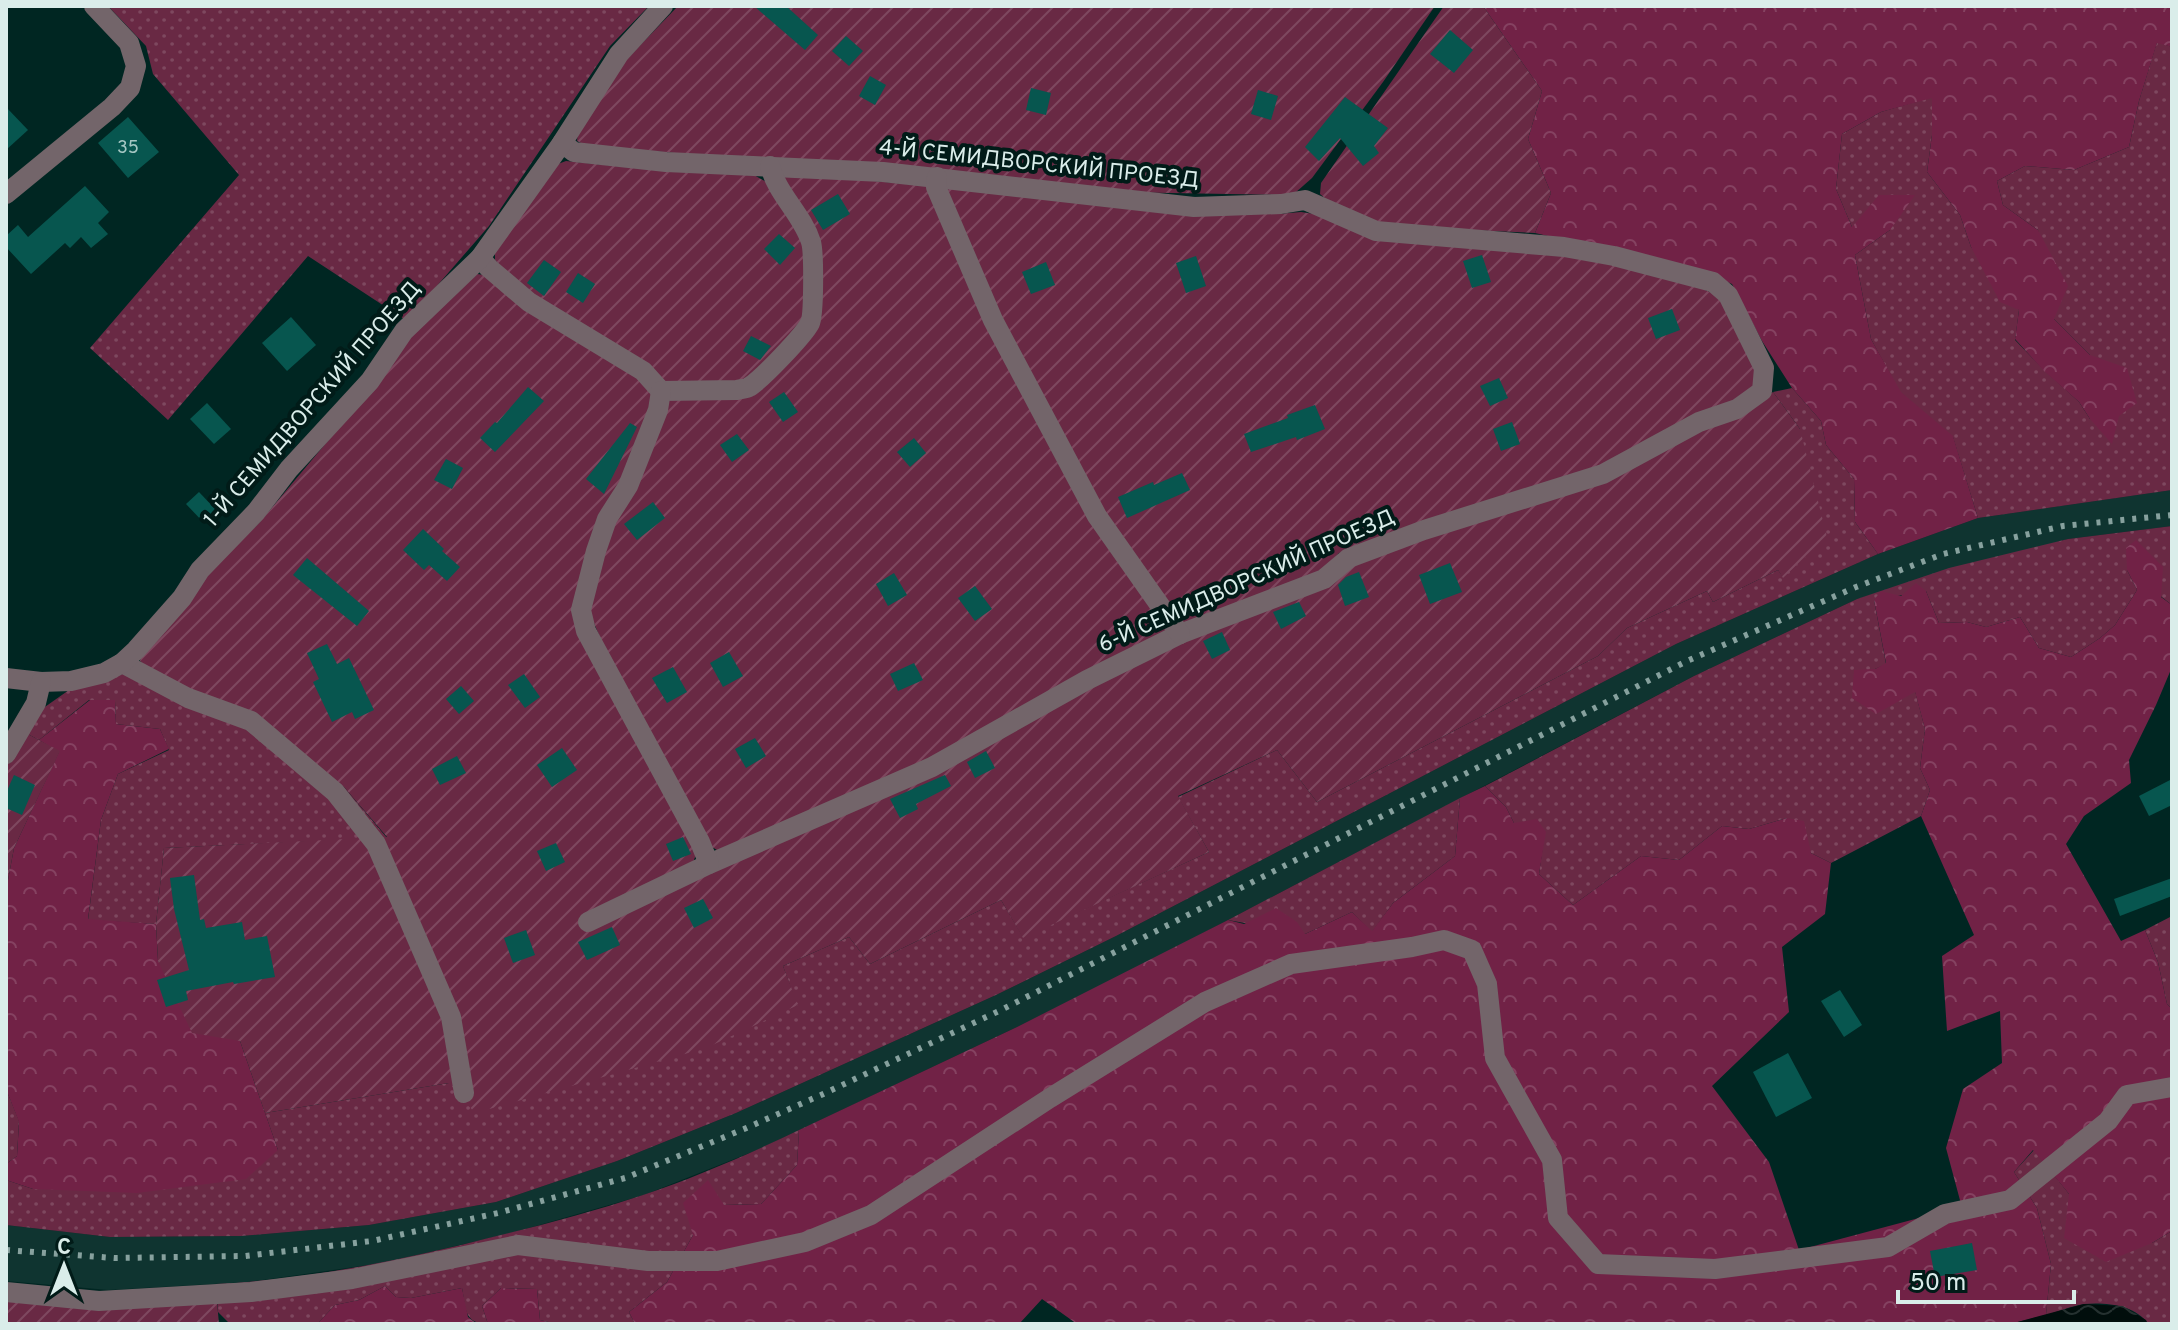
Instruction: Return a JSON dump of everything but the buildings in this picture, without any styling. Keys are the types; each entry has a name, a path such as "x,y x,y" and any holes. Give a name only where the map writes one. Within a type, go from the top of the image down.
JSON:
{"street":[{"path":"6,194 112,107 130,88 136,66 129,43 94,6"},
{"name":"1-Й СЕМИДВОРСКИЙ ПРОЕЗД","path":"113,668 182,598 200,570 256,512 289,469 370,381 404,331 480,258 562,143 619,54 663,6"},
{"name":"4-Й СЕМИДВОРСКИЙ ПРОЕЗД","path":"562,143 574,152 651,161 883,172 1194,207 1281,204 1305,200 1376,231 1564,247 1653,265 1713,282 1728,295 1764,368 1762,391"},
{"path":"480,258 529,302 643,371 661,391 737,390 749,387 777,362 811,322 813,309 812,244 799,216 773,179 770,166"},
{"path":"937,177 936,187 993,320 1097,516 1180,634"},
{"path":"661,391 658,410 628,486 607,519 581,610 586,631 709,864"},
{"name":"6-Й СЕМИДВОРСКИЙ ПРОЕЗД","path":"588,922 709,864 932,767 1087,680 1180,634 1324,579 1349,558 1424,530 1603,474 1699,422 1737,409 1762,391"},
{"path":"6,678 71,681 113,668 251,721 335,792 376,844 451,1017 464,1093"},
{"path":"6,754 36,703 41,682"},
{"path":"6,1292 99,1301 251,1292 352,1279 518,1245 648,1261 717,1261 805,1242 871,1215 1050,1098 1205,1002 1291,964 1444,940 1472,950 1487,984 1495,1058 1552,1160 1558,1218 1598,1264 1715,1269 1888,1247 1945,1214 2010,1200 2108,1121 2127,1095 2172,1087"}],"shaded area":[{"path":"108,6 649,6 610,46 489,226 404,319 308,256 168,420 90,348 239,175 153,74 146,46"},
{"path":"678,6 1435,6 1312,178 1295,193 1284,195 1114,192 585,145 577,141 578,129 625,61"},
{"path":"1444,6 1483,6 1542,91 1528,139 1551,193 1535,233 1381,226 1328,201 1320,194 1321,183"},
{"path":"2157,42 2172,47 2172,490 1978,518 1953,437 1900,392 1871,339 1855,255 1890,230 1852,227 1836,189 1842,134 1881,112 1932,97 1932,135 1927,172 1960,215 1971,247 2019,310 2015,340 2079,402 2090,419 2090,355 2054,319 2038,230 2003,205 1997,181 2025,166 2074,170 2129,147"},
{"path":"566,161 665,171 754,175 768,183 807,246 803,319 770,364 735,384 661,381 530,301 495,260 495,248 558,164"},
{"path":"790,173 927,186 1167,624 1165,635 930,763 722,853 712,847 623,691 587,607 602,552 669,401 678,393 738,395 820,322 818,244 780,181"},
{"path":"947,184 1278,214 1301,212 1564,251 1701,288 1719,296 1759,375 1756,385 1732,406 1599,468 1339,553 1323,570 1195,622 1182,622 1099,510 998,315 945,190"},
{"path":"477,274 485,275 640,374 654,396 575,610 697,852 692,865 1356,564 1738,414 1773,392 1800,429 1827,537 1783,578 1778,570 1713,602 1707,591 1627,628 1598,656 1317,802 1277,750 1178,796 1209,852 1023,938 1001,900 870,964 849,937 783,966 798,1005 706,1048 475,1113 449,1083 265,1113 240,1041 192,1033 158,961 156,924 164,848 387,837 344,787 146,667 140,661 141,655 205,575 259,523 373,387 409,338"},
{"path":"1792,388 1821,421 1826,445 1854,479 1855,522 1878,554 1676,644 1116,936 996,995 736,1113 617,1161 496,1202 369,1225 241,1236 110,1237 6,1225 6,1180 33,1189 278,1150 265,1113 449,1083 797,1005 783,966 849,937 870,964 1001,900 1023,937 1209,852 1178,797 1277,750 1317,802 1598,656 1627,628 1707,591 1713,602 1778,570 1783,577 1800,429 1773,392"},
{"path":"2172,490 2172,526 2068,539 1857,599 1694,676 1144,964 1017,1027 757,1150 644,1195 515,1232 383,1263 248,1282 108,1290 6,1281 6,1225 110,1237 241,1236 369,1225 496,1202 617,1161 736,1113 996,995 1116,936 1676,644 1878,554 1978,518"},
{"path":"2172,526 2172,605 2127,570 2137,590 2115,625 2071,657 2039,648 2020,617 1986,627 1967,622 1939,623 1926,591 1874,600 1886,664 1875,669 1915,691 1925,729 1920,768 1930,790 1921,816 1831,863 1811,853 1787,818 1749,829 1722,826 1679,860 1641,856 1573,905 1539,874 1545,832 1514,823 1506,807 1485,786 1694,676 1857,599 1949,568 2068,539"},
{"path":"146,667 344,787 387,838 164,848 156,924 88,920 101,820 118,774 169,750 160,729 116,724 115,701 89,700 39,740 22,731 42,709 69,690"},
{"path":"22,731 60,751 14,848 6,891 6,760"},
{"path":"1460,798 1455,856 1393,903 1372,932 1352,912 1305,934 1228,920"},
{"path":"2172,916 2172,1009 2167,1004 2158,962 2145,930"},
{"path":"6,1089 19,1121 17,1156 6,1164"},
{"path":"799,1130 797,1165 761,1204 723,1205 693,1235 667,1282 629,1312 635,1324 557,1324 540,1320 537,1289 501,1288 482,1306 488,1324 470,1318 462,1288 411,1298 396,1297 385,1286 359,1300 335,1305 317,1324 230,1324 218,1312 216,1284 278,1279 370,1265 552,1222 663,1188"},
{"path":"2034,1150 2069,1194 2152,1243 2172,1231 2172,1324 2148,1324 2128,1309 2101,1304 2079,1305 2046,1315 2051,1264 2037,1208 2014,1172"},
{"path":"6,1302 217,1302 219,1324 6,1324"}],"green space":[{"path":"1483,6 2172,6 2172,47 2157,43 2129,147 2074,170 2025,166 1997,181 2003,205 2038,230 2068,286 2054,319 2090,355 2127,368 2137,403 2119,416 2112,444 2079,402 2044,371 2015,339 2019,310 2000,302 1971,247 1960,215 1927,172 1932,135 1932,98 1881,112 1842,134 1836,189 1852,227 1879,195 1915,195 1890,230 1855,255 1871,339 1901,392 1953,436 1978,518 1878,554 1855,522 1854,479 1826,445 1821,421 1792,388 1762,341 1732,284 1707,273 1535,233 1551,193 1528,139 1542,91"},
{"path":"2136,540 2163,567 2161,597 2172,605 2172,667 2129,760 2131,783 2084,816 2066,844 2121,941 2145,930 2158,962 2167,1004 2172,1009 2172,1231 2106,1262 2064,1238 2069,1194 2033,1150 2014,1172 2037,1208 2051,1264 2046,1315 2010,1324 1077,1324 1042,1299 1019,1324 635,1324 629,1312 667,1282 693,1235 683,1203 708,1180 724,1205 761,1204 797,1165 799,1130 1017,1027 1228,920 1244,924 1276,908 1297,922 1305,934 1352,912 1372,931 1393,903 1455,856 1460,798 1485,786 1506,807 1514,823 1537,819 1546,832 1539,874 1573,905 1641,856 1679,860 1722,826 1749,829 1787,818 1804,821 1811,853 1831,863 1825,914 1782,947 1789,1012 1712,1086 1769,1162 1799,1250 1961,1204 1946,1148 1963,1089 2002,1063 2000,1011 1947,1031 1942,956 1974,935 1921,816 1930,790 1920,768 1925,729 1915,692 1876,714 1852,698 1854,670 1875,669 1886,663 1874,600 1881,591 1901,596 1916,583 1926,591 1939,623 1967,622 1986,627 2020,617 2039,648 2071,657 2115,625 2137,590 2127,570 2126,548"},
{"path":"90,700 115,700 116,724 160,729 169,749 118,774 101,820 88,919 156,924 158,961 240,1041 278,1150 246,1179 137,1193 33,1189 6,1180 6,1164 17,1156 19,1122 6,1089 6,891 14,848 59,752 39,740"},
{"path":"385,1286 396,1297 411,1298 462,1288 468,1317 477,1324 317,1324 335,1305 359,1300"},
{"path":"501,1288 537,1289 540,1320 557,1324 488,1324 482,1306"}],"water":[{"path":"2084,1304 2123,1306 2148,1324 2010,1324"}],"railway":[{"path":"6,1250 114,1258 245,1256 372,1241 498,1213 625,1178 821,1095 1001,1010 1687,661 1856,587 1943,554 2063,526 2172,515"}]}
